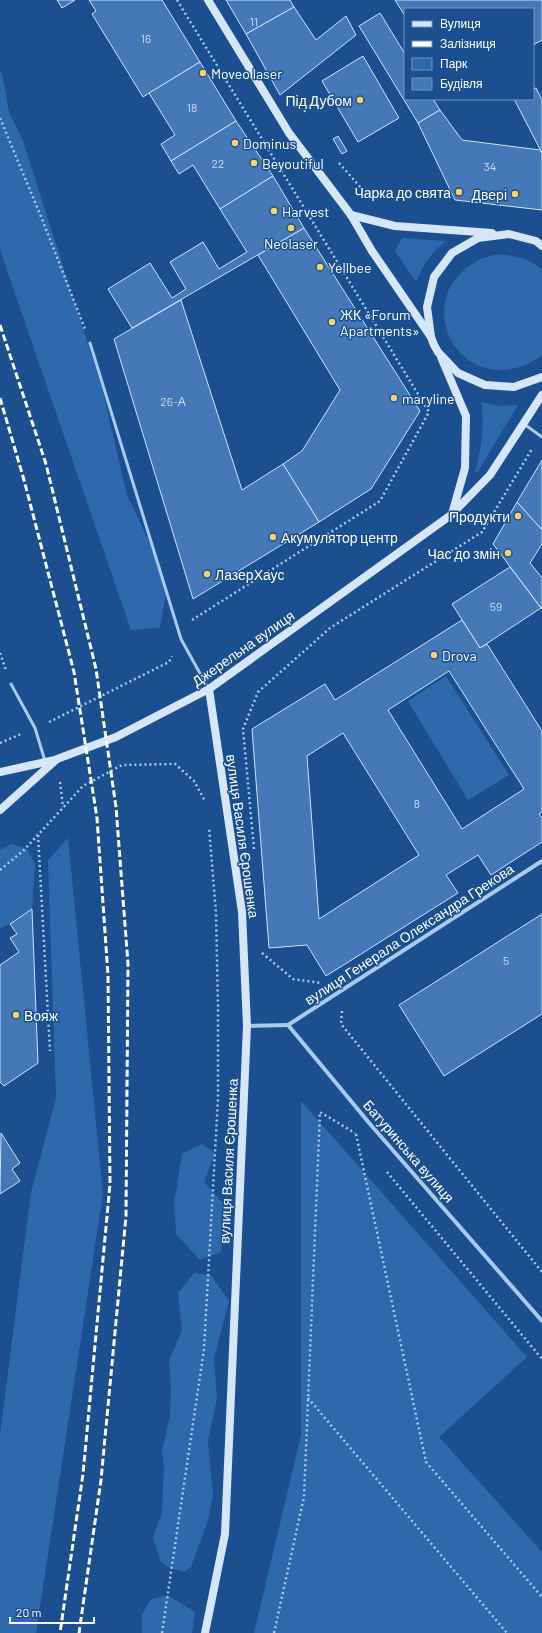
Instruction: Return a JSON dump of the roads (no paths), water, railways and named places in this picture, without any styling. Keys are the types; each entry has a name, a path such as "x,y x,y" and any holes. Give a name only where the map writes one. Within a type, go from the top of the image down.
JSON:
{"street":[{"path":"208,0 289,134 351,215 372,251 431,337 466,416 465,468 451,515"},
{"path":"351,215 395,226 509,234 540,243"},
{"path":"431,337 426,307 434,278 452,253 478,238 509,234"},
{"path":"438,352 458,373 485,385 514,387 542,377"},
{"name":"Джерельна вулиця","path":"0,810 57,759 116,737 209,689 451,515 490,475 542,395"},
{"name":"вулиця Василя Єрошенка","path":"205,1633 225,1534 247,1026 242,912 209,689"},
{"path":"0,772 57,759"},
{"name":"вулиця Генерала Олександра Грекова","path":"288,1025 542,861"},
{"path":"247,1026 288,1025"},
{"name":"Батуринська вулиця","path":"288,1025 370,1124 542,1321"}],"lane":[{"path":"90,343 181,639 209,689"},
{"path":"524,424 541,437"},
{"path":"11,684 35,728 45,762"}],"railway":[{"path":"0,325 46,464 96,669 116,807 128,964 126,1216 101,1480 79,1633"},
{"path":"0,398 24,480 74,672 97,818 108,975 110,1184 83,1474 60,1633"}],"place":[{"name":"Moveo laser","path":"203,73"},
{"name":"Під Дубом","path":"360,100"},
{"name":"Dominus","path":"235,143"},
{"name":"Beyoutiful","path":"254,163"},
{"name":"Чарка до свята","path":"459,192"},
{"name":"Двері","path":"515,194"},
{"name":"Harvest","path":"274,211"},
{"name":"Neolaser","path":"291,228"},
{"name":"Yellbee","path":"320,267"},
{"name":"ЖК «Forum Apartments»","path":"332,322"},
{"name":"maryline","path":"394,398"},
{"name":"Продукти","path":"518,516"},
{"name":"Акумулятор центр","path":"273,537"},
{"name":"Час до змін","path":"508,553"},
{"name":"ЛазерХаус","path":"207,574"},
{"name":"Drova","path":"434,655"},
{"name":"Вояж","path":"16,1015"}]}
